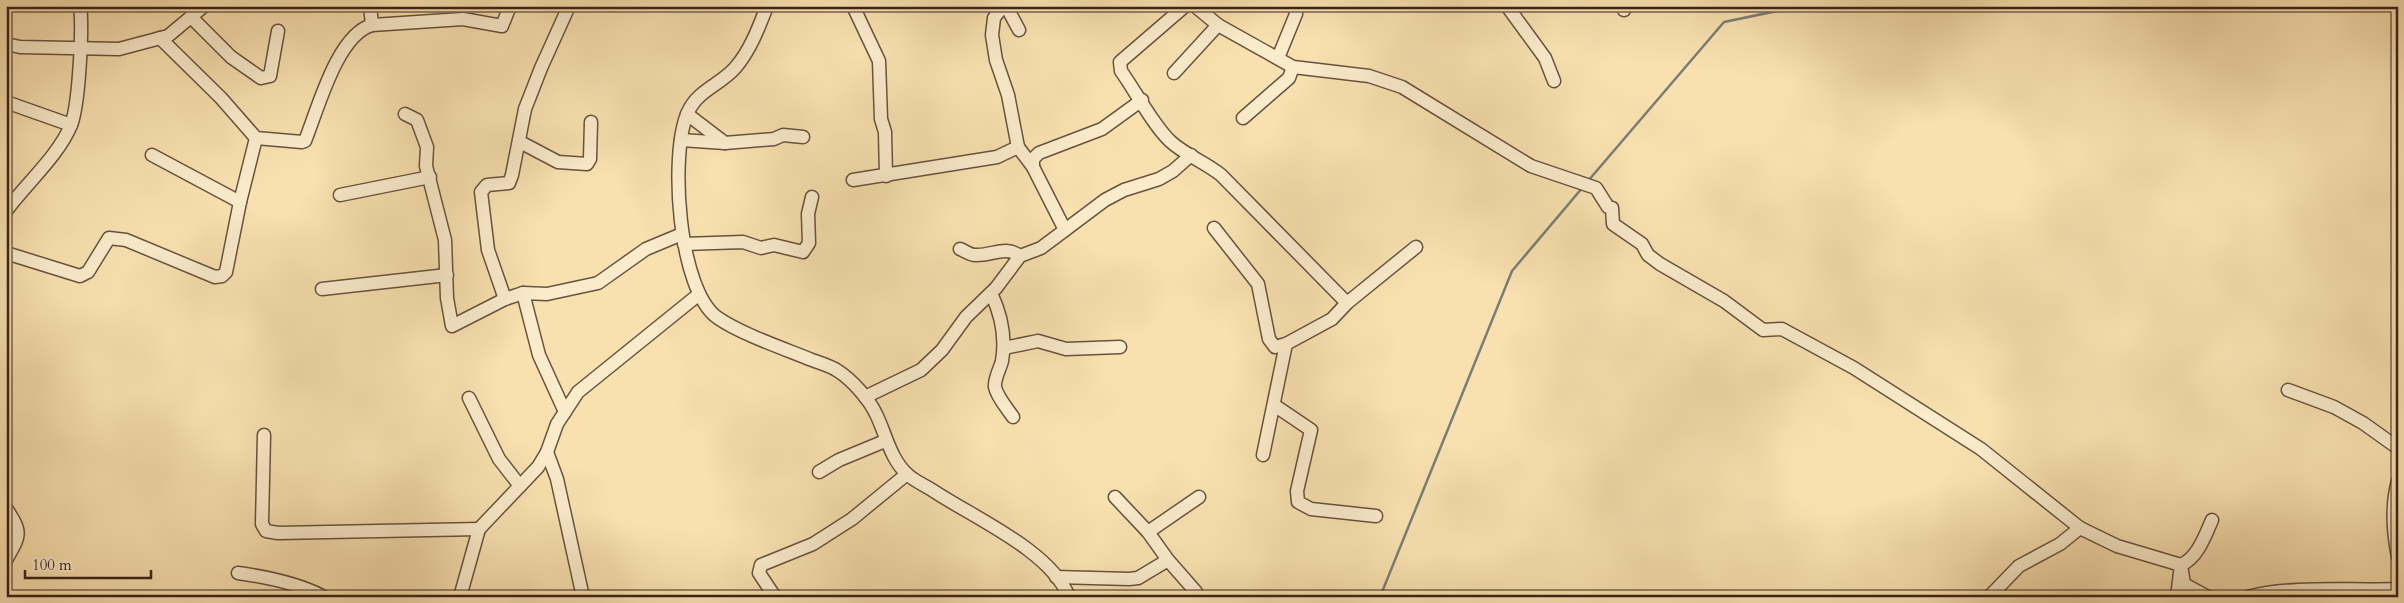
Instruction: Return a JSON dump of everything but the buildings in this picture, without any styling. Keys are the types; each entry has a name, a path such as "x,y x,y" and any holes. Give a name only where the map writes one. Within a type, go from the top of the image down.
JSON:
{"street":[{"path":"6,211 11,195 54,152 71,125 76,102 80,6"},
{"path":"6,44 20,48 119,49 168,36 204,6"},
{"path":"370,6 372,25"},
{"path":"160,38 221,98 256,138 305,141 336,61 345,45 363,28 372,25 463,19 502,26 510,6"},
{"path":"505,299 488,250 481,192 487,185 509,183 528,101 569,6"},
{"path":"767,6 748,48 734,69 694,99 687,114 681,140 679,172 683,239 698,295 717,318 838,371 865,397 876,413 885,441 907,474 960,509 1031,550 1065,587 1069,597"},
{"path":"853,6 879,61 881,119 885,132 886,176"},
{"path":"1019,30 1005,6 994,18 992,35 996,60 1008,96 1018,147 1033,167 1065,230"},
{"path":"1185,6 1120,62 1121,71 1142,100 1162,134 1221,175 1347,303"},
{"path":"1195,6 1218,25 1293,67 1369,76 1402,87 1531,166 1596,188 1608,207 1612,208 1613,224 1642,244 1648,255 1660,264 1724,301 1763,330 1782,328 1910,402 1981,449 2080,528 2117,546 2180,565 2186,563 2197,551 2212,520"},
{"path":"1278,58 1296,14 1296,6"},
{"path":"1507,6 1545,58 1554,81"},
{"path":"191,17 231,57 262,78 270,76 278,31"},
{"path":"1174,73 1218,25"},
{"path":"1243,118 1289,78 1293,67"},
{"path":"1033,167 1033,159 1039,153 1102,129 1142,100"},
{"path":"6,102 71,125"},
{"path":"405,114 412,116 419,124 427,147 426,166 445,240 447,298 452,326 505,299 523,293 547,294 598,283 646,249 683,239 742,242 761,248 774,245 803,252 809,243 808,214 812,197"},
{"path":"687,114 725,143"},
{"path":"520,142 558,162 587,164 590,159 591,122"},
{"path":"681,140 725,143 774,139 783,135 803,137"},
{"path":"6,253 74,276 80,276 88,272 108,238 114,237 126,240 215,277 222,276 226,272 240,202 256,138"},
{"path":"853,180 997,157 1018,147"},
{"path":"152,155 240,202"},
{"path":"865,397 921,370 942,350 966,317 991,293 1020,256 1047,244 1104,200 1124,190 1159,179 1174,171 1191,155"},
{"path":"340,195 430,177"},
{"path":"1214,228 1258,284 1269,339 1275,348 1332,319 1347,303 1416,247"},
{"path":"960,249 973,255 1006,250 1013,251 1020,256"},
{"path":"322,289 447,275"},
{"path":"523,293 539,355 565,412"},
{"path":"991,293 998,307 1004,348 1002,363 994,384 1013,417"},
{"path":"460,597 479,529 538,467 547,452 557,424 578,392 698,295"},
{"path":"1004,348 1038,341 1066,350 1120,347"},
{"path":"1263,455 1286,344"},
{"path":"2288,390 2334,407 2363,423 2398,448"},
{"path":"469,398 499,459 520,486"},
{"path":"1274,405 1311,430 1297,491 1298,502 1311,509 1376,516"},
{"path":"264,434 262,524 266,531 278,533 479,529"},
{"path":"819,472 839,460 885,441"},
{"path":"547,452 558,479 583,597"},
{"path":"775,597 760,574 761,565 813,544 852,519 907,474"},
{"path":"2398,481 2394,494 2398,557"},
{"path":"1115,497 1148,532 1168,560 1196,592"},
{"path":"1148,532 1199,497"},
{"path":"6,508 19,527 19,537 6,560"},
{"path":"1989,597 2019,566 2060,544 2080,528"},
{"path":"1056,577 1138,578 1168,560"},
{"path":"2177,597 2180,565"},
{"path":"2180,565 2184,584 2208,597"},
{"path":"238,573 261,576 312,591 324,597"},
{"path":"2246,597 2283,591 2398,589"}],"waterway":[{"path":"1588,181 1724,22 1801,6"},
{"path":"1380,597 1512,271 1583,187"}]}
